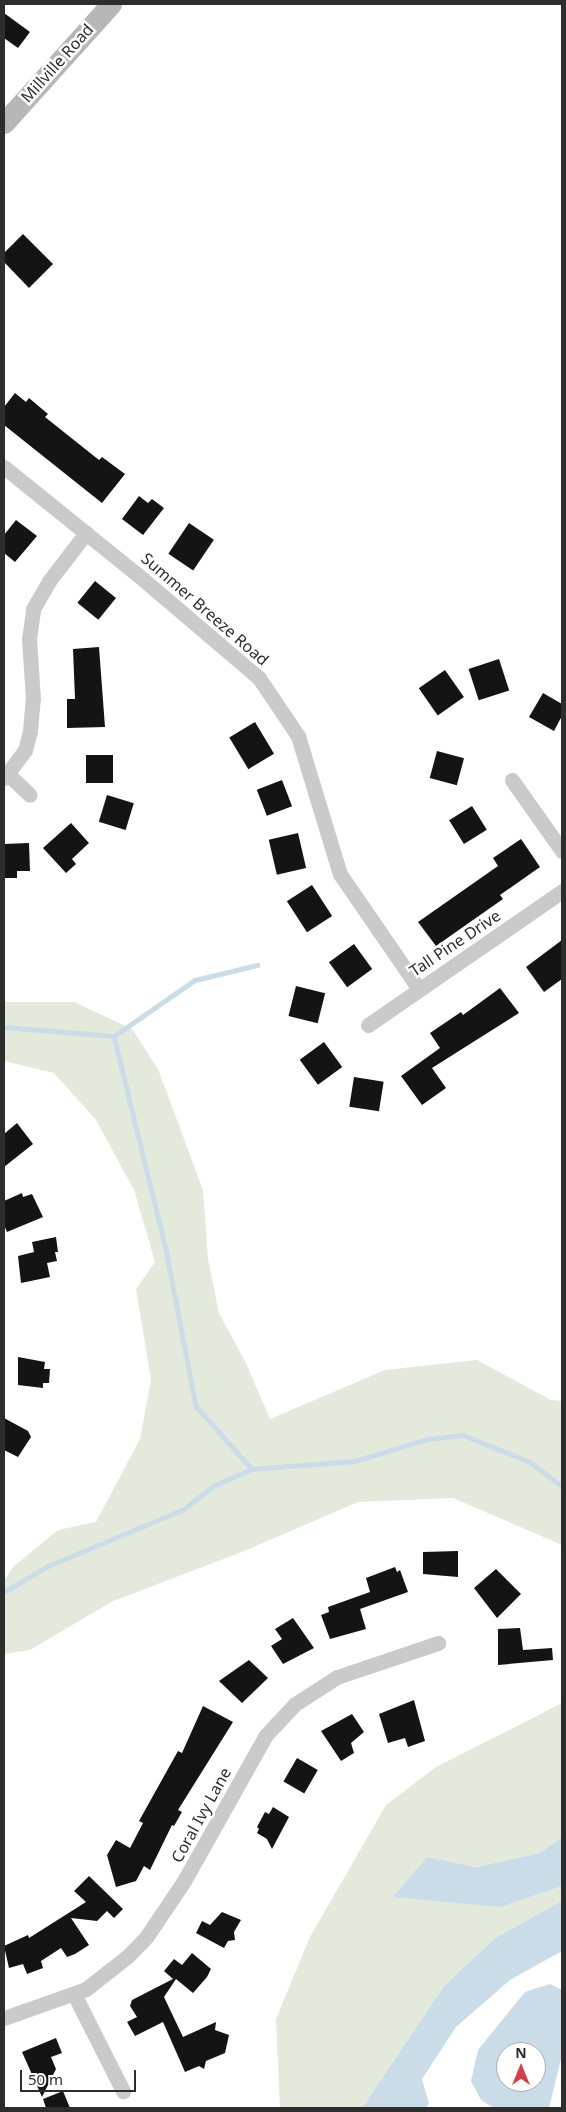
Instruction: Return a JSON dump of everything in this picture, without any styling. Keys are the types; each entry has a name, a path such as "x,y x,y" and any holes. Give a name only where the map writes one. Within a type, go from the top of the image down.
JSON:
{"street":[{"name":"Millville Road","path":"4,123 111,4"},
{"name":"Summer Breeze Road","path":"4,467 230,651 259,678 281,706 306,757 332,856 340,874 419,989"},
{"path":"30,795 6,776 25,750 30,731 33,699 29,639 33,609 49,580 86,533"},
{"path":"512,780 562,851"},
{"name":"Tall Pine Drive","path":"368,1025 562,891"},
{"name":"Coral Ivy Lane","path":"4,2018 74,1994 102,1978 128,1956 167,1910 266,1735 280,1717 316,1689 336,1678 438,1643"},
{"path":"74,1994 123,2091"}],"shaded area":[{"path":"4,1002 74,1002 132,1029 158,1069 203,1190 208,1259 219,1313 245,1361 270,1419 385,1370 477,1360 551,1400 562,1401 562,1545 453,1498 358,1502 242,1552 113,1601 30,1650 4,1654 4,1581 13,1567 58,1530 96,1522 140,1439 151,1380 136,1289 155,1262 134,1190 96,1120 54,1073 4,1061"},
{"path":"562,1703 562,1837 540,1853 476,1867 427,1857 501,1907 562,1886 562,1901 495,1938 444,1986 362,2108 280,2108 276,2019 310,1937 386,1805 436,1767"}],"water":[{"path":"562,1837 562,1886 501,1907 393,1897 427,1857 476,1867 540,1853"},
{"path":"562,1901 562,1951 510,1980 456,2027 422,2079 429,2104 425,2108 362,2108 444,1986 495,1938"},
{"path":"550,1984 562,1990 562,2055 549,2108 494,2108 481,2100 471,2081 478,2050 525,1992"}],"building":[{"path":"4,13 30,32 18,48 4,38"},
{"path":"23,234 53,264 29,288 4,262 4,253"},
{"path":"15,393 26,402 29,398 48,414 45,417 99,460 102,457 125,474 102,503 4,425 4,407"},
{"path":"139,496 148,503 152,499 164,508 143,535 122,519"},
{"path":"16,520 37,536 15,562 4,553 4,535"},
{"path":"189,523 214,540 193,570 168,554"},
{"path":"95,581 116,598 98,620 77,603"},
{"path":"99,647 105,727 67,728 67,699 75,699 73,649"},
{"path":"499,659 509,690 479,700 469,669"},
{"path":"445,670 464,697 438,715 419,688"},
{"path":"543,693 562,704 562,716 554,731 529,717"},
{"path":"255,722 274,754 248,769 229,737"},
{"path":"437,751 464,758 457,785 430,778"},
{"path":"86,755 113,755 113,783 86,783"},
{"path":"282,780 292,806 267,816 257,790"},
{"path":"107,795 134,803 126,830 99,822"},
{"path":"472,806 487,830 464,844 449,820"},
{"path":"71,823 89,843 72,859 76,864 66,873 43,848"},
{"path":"298,833 306,868 277,875 269,840"},
{"path":"521,839 540,867 500,895 503,899 436,946 418,922 498,866 493,858"},
{"path":"29,843 30,871 17,871 17,878 4,878 4,844"},
{"path":"312,885 332,916 307,932 287,901"},
{"path":"562,940 562,979 544,992 526,967"},
{"path":"354,944 372,969 347,987 329,962"},
{"path":"296,986 325,993 318,1023 289,1016"},
{"path":"500,988 519,1013 432,1068 446,1088 422,1105 401,1076 440,1048 430,1033 461,1012 463,1015"},
{"path":"324,1042 342,1067 318,1085 300,1060"},
{"path":"354,1077 384,1082 379,1111 349,1107"},
{"path":"17,1123 33,1144 4,1167 4,1134"},
{"path":"22,1193 23,1197 32,1194 43,1217 7,1232 4,1225 4,1201"},
{"path":"56,1237 58,1252 55,1252 57,1261 47,1263 50,1277 21,1283 18,1256 34,1252 32,1242"},
{"path":"18,1357 45,1362 44,1369 50,1369 49,1383 43,1383 43,1388 18,1385"},
{"path":"4,1418 28,1431 31,1437 18,1457 4,1450"},
{"path":"458,1551 458,1577 423,1574 423,1552"},
{"path":"395,1567 397,1572 400,1570 408,1592 360,1609 366,1629 330,1639 321,1615 329,1612 328,1607 370,1592 366,1578"},
{"path":"496,1569 521,1594 497,1618 474,1588"},
{"path":"293,1618 314,1648 283,1664 271,1646 282,1639 275,1629"},
{"path":"520,1628 523,1650 552,1648 553,1660 498,1665 498,1629"},
{"path":"249,1660 268,1678 242,1703 219,1681"},
{"path":"414,1700 425,1741 408,1747 405,1738 388,1743 379,1714"},
{"path":"203,1706 233,1722 178,1810 182,1812 174,1826 172,1825 150,1870 144,1866 136,1881 116,1887 107,1855 116,1840 130,1848 143,1823 139,1821 178,1751 182,1753"},
{"path":"352,1714 364,1732 351,1743 354,1753 341,1761 321,1731"},
{"path":"297,1758 318,1770 304,1793 284,1781"},
{"path":"273,1807 289,1817 272,1849 267,1839 257,1833 259,1829 257,1827 265,1812 269,1814"},
{"path":"89,1876 123,1909 114,1918 107,1911 97,1921 71,1918 89,1945 75,1954 67,1957 61,1948 41,1961 43,1968 27,1974 23,1964 9,1968 4,1946 28,1935 29,1938 86,1902 74,1891"},
{"path":"222,1912 241,1920 234,1932 235,1940 228,1941 224,1948 196,1933 202,1921 210,1925"},
{"path":"192,1953 211,1969 207,1977 193,1993 176,1979 164,1997 183,2037 216,2022 215,2030 229,2035 225,2053 206,2061 204,2069 199,2066 185,2072 163,2022 135,2036 127,2022 137,2017 130,2006 132,2000 173,1979 164,1971 174,1959 182,1965"},
{"path":"56,2038 62,2053 51,2057 56,2069 42,2097 22,2052"},
{"path":"63,2091 70,2108 46,2108 43,2099"}],"waterway":[{"path":"4,1027 114,1036 195,980 257,965"},
{"path":"114,1036 166,1249 196,1406 252,1469 355,1461 428,1439 463,1435 530,1462 562,1486"},
{"path":"4,1592 48,1566 184,1509 213,1486 252,1469"}]}
